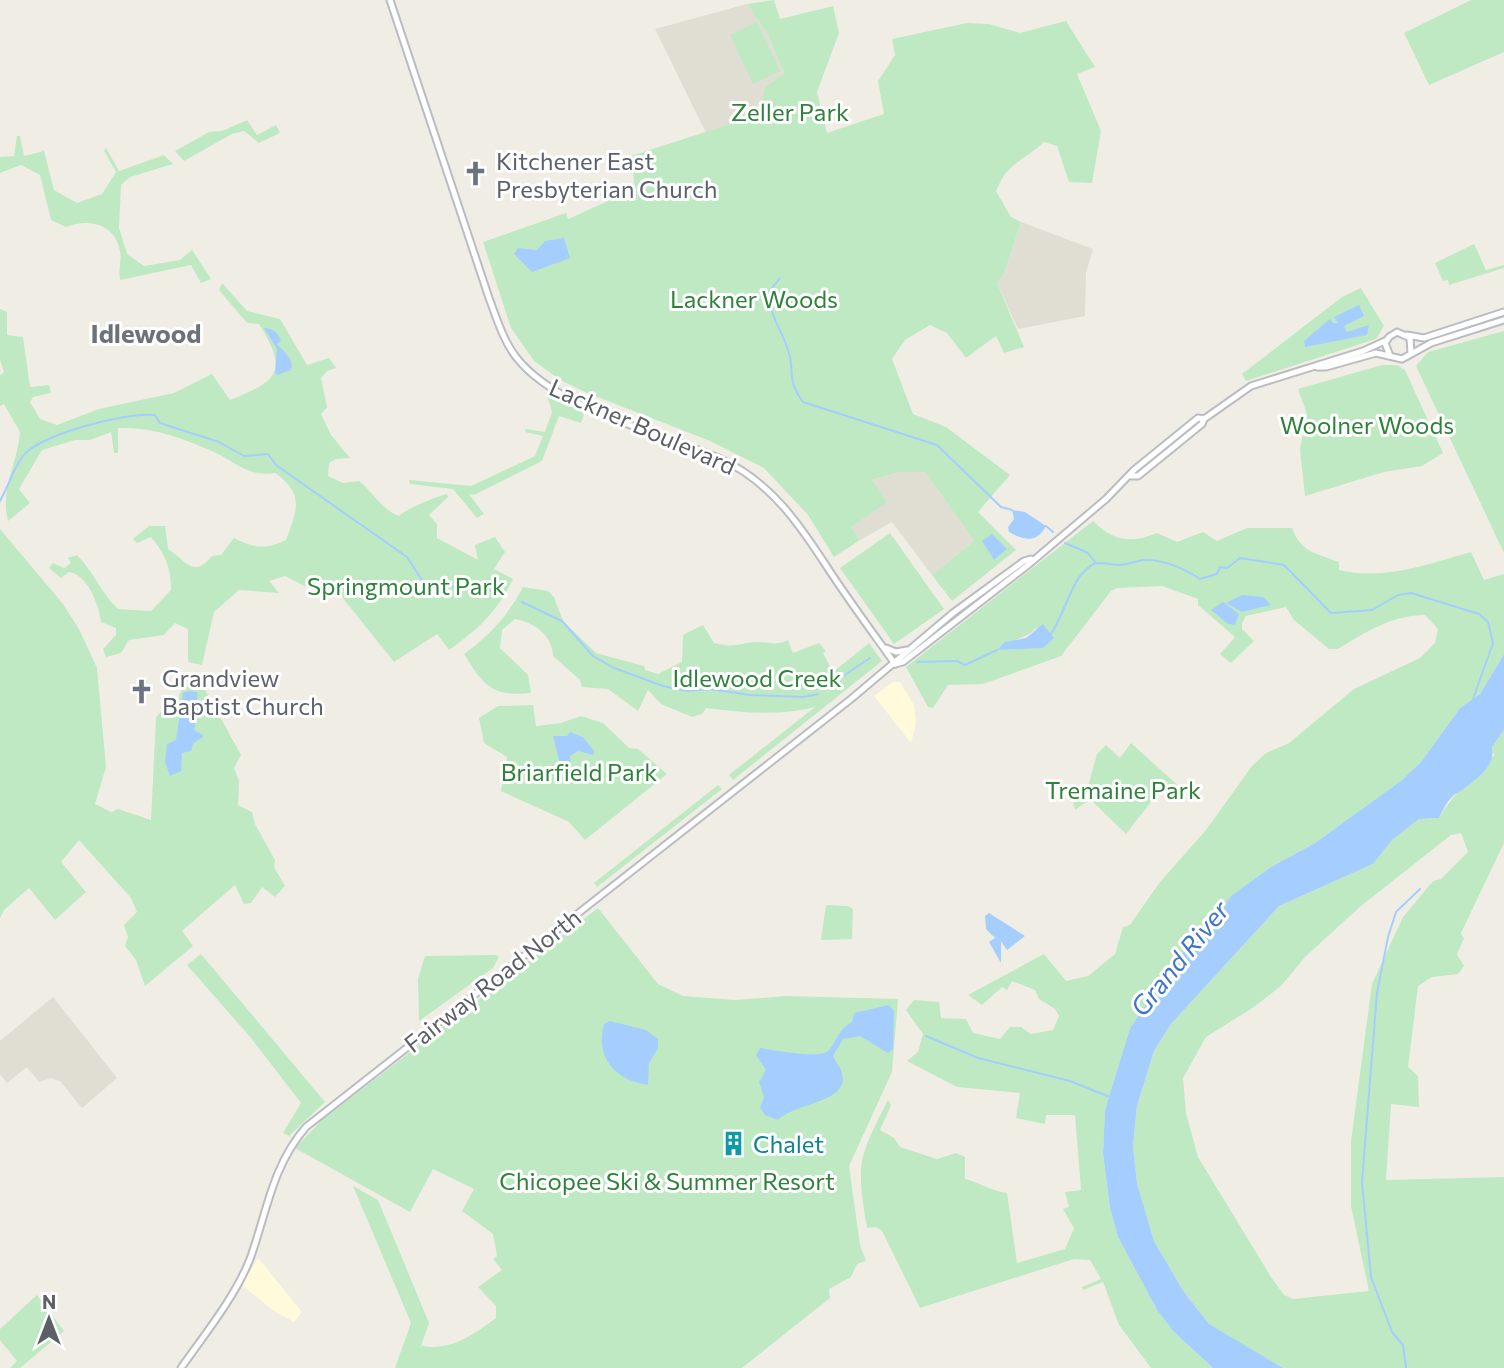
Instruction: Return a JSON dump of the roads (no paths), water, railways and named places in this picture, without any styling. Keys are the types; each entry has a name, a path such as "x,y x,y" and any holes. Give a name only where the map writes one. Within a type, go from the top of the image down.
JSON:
{"main road":[{"name":"Lackner Boulevard","path":"390,0 489,299 515,356 539,380 564,396 744,469 766,486 821,555 895,664"},
{"path":"1504,312 1424,338 1397,332 1387,340 1385,347 1390,356 1402,359 1411,353 1504,320"},
{"path":"1407,335 1413,343 1411,353"},
{"name":"Fairway Road North","path":"895,664 903,663 1131,476 1138,476 1202,424 1204,419 1251,386 1317,367 1387,340"},
{"name":"Fairway Road North","path":"1317,367 1326,368 1376,353 1390,356"},
{"name":"Fairway Road North","path":"181,1368 245,1268 277,1170 289,1148 306,1127 895,664 909,649 986,589 1024,561 1031,559"},
{"path":"883,647 896,652 909,649"}],"water":[{"path":"564,238 570,258 532,272 514,254 518,248 537,250 545,241"},
{"path":"1359,305 1364,316 1344,326 1347,332 1369,325 1367,335 1305,347 1304,341 1330,319 1333,323 1338,323 1334,317"},
{"path":"264,328 273,330 278,335 281,341 277,344 290,359 291,370 278,375 275,373 277,349"},
{"path":"1012,510 1025,512 1046,526 1035,538 1025,539 1015,535 1009,532 1008,527 1014,519"},
{"path":"992,534 1007,549 994,560 982,541"},
{"path":"1242,595 1263,597 1271,605 1242,612 1226,603"},
{"path":"1223,602 1239,614 1235,625 1228,624 1211,610"},
{"path":"1043,624 1054,638 1043,648 997,650 1005,642 1026,638"},
{"path":"1504,654 1504,730 1492,747 1492,755 1486,769 1452,797 1439,818 1419,819 1392,840 1373,864 1279,906 1171,1024 1154,1051 1137,1106 1133,1146 1137,1183 1154,1241 1184,1292 1209,1324 1283,1368 1213,1368 1174,1332 1157,1310 1118,1237 1110,1208 1103,1153 1105,1110 1130,1028 1152,996 1167,981 1192,936 1214,917 1232,895 1271,867 1315,843 1402,780 1421,762 1460,708 1480,694"},
{"path":"197,692 198,713 194,730 204,736 193,744 191,751 182,753 181,771 170,776 165,762 167,744 176,740 183,693"},
{"path":"570,732 583,737 594,751 593,755 578,751 570,756 571,768 563,775 553,736 567,736"},
{"path":"989,913 1025,936 1007,950 997,936 1001,942 1001,963 989,942 995,938 986,929 985,916"},
{"path":"889,1005 894,1011 893,1049 888,1053 860,1036 843,1039 833,1056 841,1070 843,1081 832,1096 797,1109 778,1120 765,1115 760,1108 764,1097 759,1082 766,1070 756,1055 760,1048 797,1054 825,1053 852,1022 854,1013"},
{"path":"610,1021 646,1030 658,1039 658,1048 649,1063 648,1085 626,1078 610,1065 605,1057 602,1036 604,1024"}],"waterway":[{"path":"780,278 769,292 770,302 790,357 792,381 803,402 937,445 1001,507 1012,510"},
{"name":"Idlewood Creek","path":"0,501 16,467 31,448 84,426 125,417 155,415 160,423 219,442 244,456 268,454 276,465 407,557 424,583 501,592"},
{"path":"1046,526 1053,532"},
{"path":"1065,543 1088,553 1095,562"},
{"name":"Idlewood Creek","path":"1051,634 1077,581 1093,564 1159,561 1181,568 1200,579 1217,574 1220,567 1227,568 1240,558 1284,565 1331,613 1372,610 1398,595 1411,593 1479,614 1488,622 1493,643 1473,699"},
{"name":"Idlewood Creek","path":"522,602 562,621 593,656 614,668 663,686 687,691 710,689 750,695 803,697 818,694"},
{"name":"Idlewood Creek","path":"917,662 957,661 965,665 997,650"},
{"name":"Idlewood Creek","path":"824,689 870,658"},
{"path":"1406,1368 1403,1345 1392,1332 1371,1277 1362,1182 1377,993 1388,937 1396,912 1420,889"},
{"path":"926,1036 978,1058 1070,1081 1110,1097"}],"place":[{"name":"Kitchener East Presbyterian Church","path":"476,174"},
{"name":"Grandview Baptist Church","path":"142,691"},
{"name":"Chalet","path":"733,1143"}],"district":[{"name":"Idlewood","path":"146,332"}],"park label":[{"name":"Zeller Park","path":"790,111"},
{"name":"Lackner Woods","path":"754,298"},
{"name":"Woolner Woods","path":"1367,424"},
{"name":"Springmount Park","path":"406,585"},
{"name":"Briarfield Park","path":"579,771"},
{"name":"Tremaine Park","path":"1123,789"},
{"name":"Chicopee Ski & Summer Resort","path":"667,1180"}],"water label":[{"name":"Grand River","path":"1179,958"}]}
